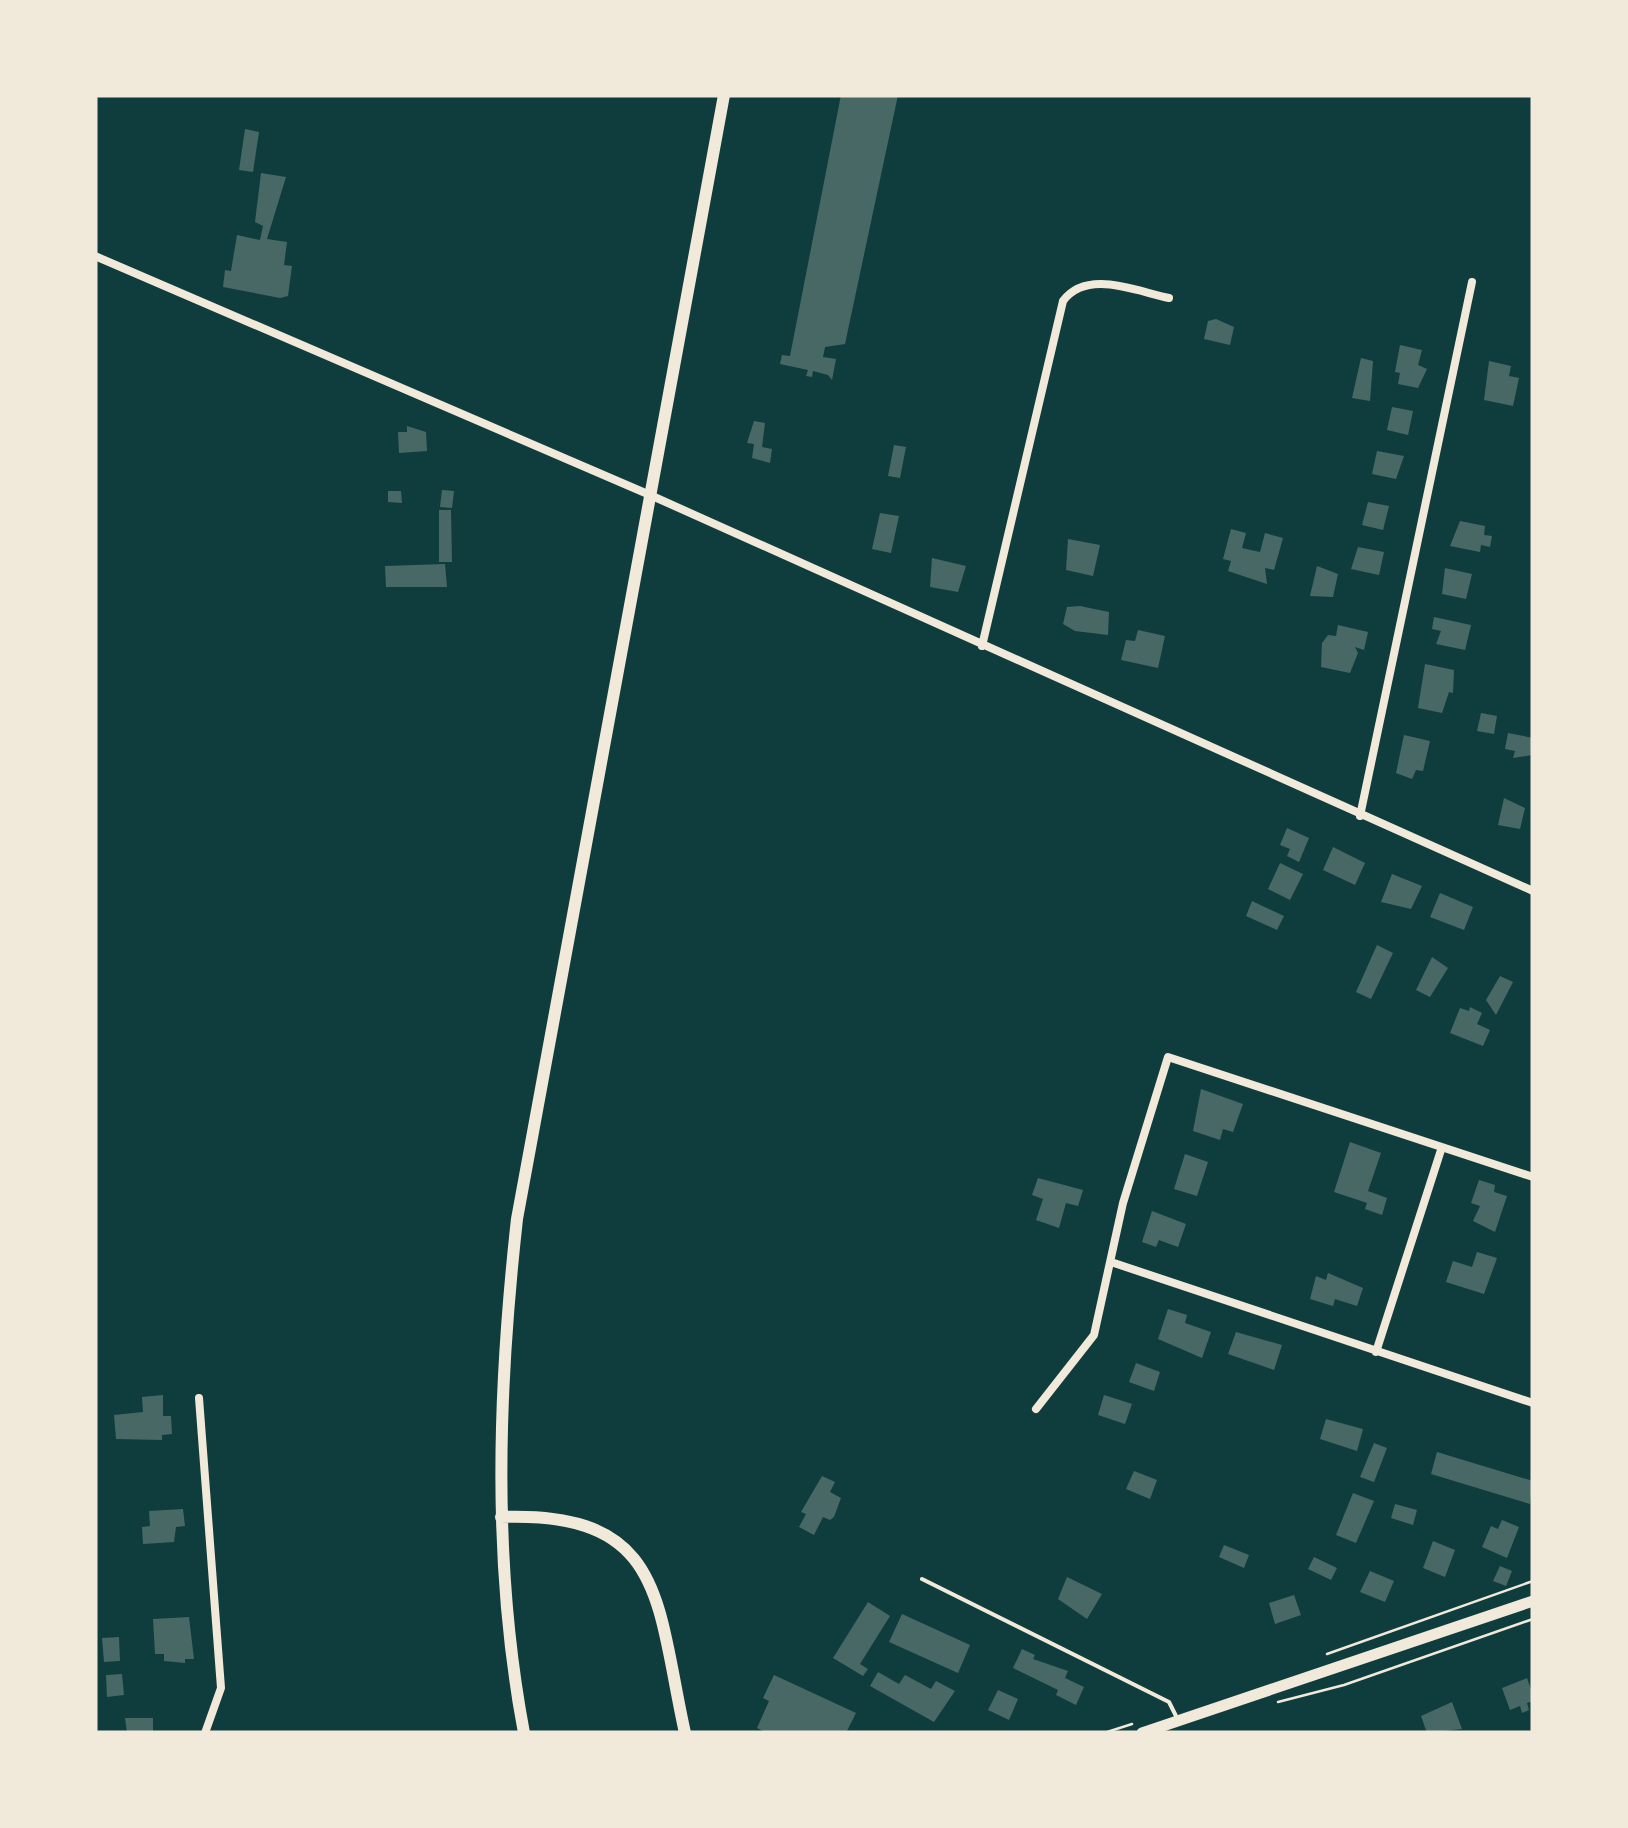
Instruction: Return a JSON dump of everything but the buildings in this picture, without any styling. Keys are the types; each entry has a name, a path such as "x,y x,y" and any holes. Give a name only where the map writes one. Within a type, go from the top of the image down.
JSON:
{"main road":[{"path":"524,1733 510,1642 501,1517 506,1348 522,1180 724,95"},
{"path":"501,1517 544,1516 581,1522 614,1538 637,1559 654,1598 685,1733"},
{"path":"1142,1733 1533,1601"}],"street":[{"path":"95,256 650,495 1533,892"},
{"path":"982,646 1063,301 1080,285 1094,282 1169,298"},
{"path":"1360,816 1472,282"},
{"path":"1036,1409 1094,1335 1123,1203 1168,1057 1533,1178"},
{"path":"1376,1352 1441,1150"},
{"path":"1111,1262 1533,1404"},
{"path":"199,1398 222,1688 205,1733"}],"lane":[{"path":"922,1578 1170,1702 1178,1721"}],"path":[{"path":"1320,1660 1533,1582"},
{"path":"1286,1703 1533,1619"}]}
